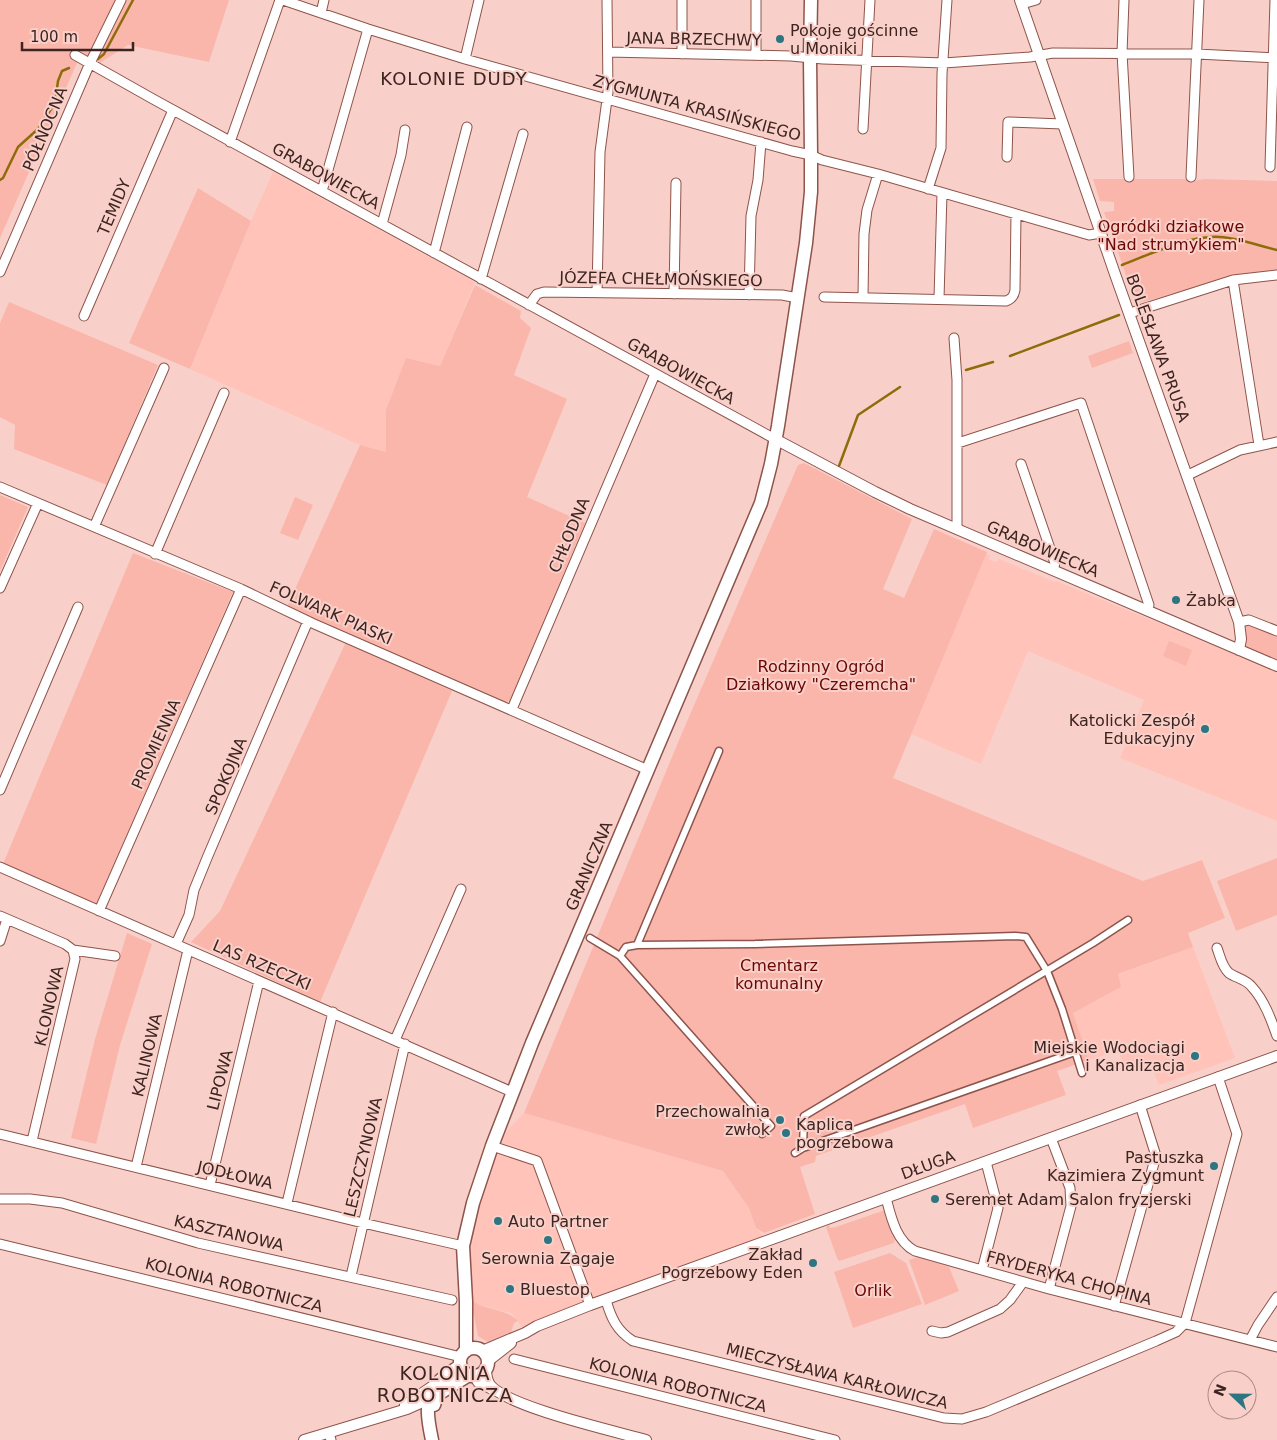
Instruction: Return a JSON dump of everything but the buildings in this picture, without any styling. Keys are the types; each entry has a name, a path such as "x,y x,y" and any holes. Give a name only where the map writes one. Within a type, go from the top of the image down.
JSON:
{"main road":[{"name":"GRANICZNA","path":"474,1362 466,1312 463,1246 473,1203 492,1146 512,1092 761,503 776,439 806,243 811,192 811,0"},
{"name":"DŁUGA","path":"434,1393 474,1362"},
{"path":"434,1393 427,1417 434,1440"},
{"path":"434,1393 434,1440"}],"street":[{"name":"PÓŁNOCNA","path":"0,272 90,63 121,0"},
{"path":"230,142 284,0"},
{"name":"ZYGMUNTA KRASIŃSKIEGO","path":"284,0 368,30 465,59 811,155 822,160 878,174 1089,235 1101,233"},
{"path":"320,13 324,0"},
{"path":"465,59 479,0"},
{"path":"598,292 600,152 608,99 607,0"},
{"path":"682,0 682,54"},
{"path":"756,0 756,55"},
{"path":"864,129 870,0"},
{"path":"928,189 941,148 946,0"},
{"path":"1021,2 1036,0"},
{"path":"1124,0 1122,53 1129,177"},
{"path":"1191,177 1199,0"},
{"path":"1270,167 1275,58 1275,0"},
{"name":"BOLESŁAWA PRUSA","path":"1021,2 1239,622 1241,639 1239,650"},
{"path":"322,191 368,30"},
{"name":"JANA BRZECHWY","path":"608,52 791,56 944,63 1053,54 1197,54 1275,58"},
{"name":"GRABOWIECKA","path":"75,55 230,142 875,492 1277,666"},
{"name":"TEMIDY","path":"84,316 172,110"},
{"path":"1007,158 1008,122 1063,124"},
{"path":"434,253 467,127"},
{"path":"382,224 406,130"},
{"path":"481,279 523,134"},
{"path":"749,295 751,216 758,180 761,142"},
{"path":"863,297 864,234 867,210 878,174"},
{"path":"674,294 676,183"},
{"path":"939,299 942,193"},
{"path":"824,297 1006,301 1014,296 1016,214"},
{"path":"1130,313 1233,280 1277,275"},
{"path":"1233,280 1259,445"},
{"name":"JÓZEFA CHEŁMOŃSKIEGO","path":"529,305 536,294 544,292 782,295 798,298"},
{"path":"954,338 958,443 957,529"},
{"path":"94,528 164,368"},
{"name":"CHŁODNA","path":"512,709 655,374"},
{"path":"155,554 224,393"},
{"path":"958,443 1081,403 1149,605 1147,610"},
{"path":"1188,475 1240,450 1277,442"},
{"path":"1021,464 1055,563 1053,570"},
{"name":"FOLWARK PIASKI","path":"0,487 241,589 308,621 648,770"},
{"path":"0,588 38,504"},
{"name":"PROMIENNA","path":"99,911 241,589"},
{"path":"0,790 78,607"},
{"path":"1239,622 1249,620 1277,631"},
{"name":"SPOKOJNA","path":"176,944 189,915 194,890 207,858 308,621"},
{"path":"637,945 719,751"},
{"name":"LAS RZECZKI","path":"0,867 512,1092"},
{"path":"395,1040 461,889"},
{"path":"0,941 3,918"},
{"name":"KLONOWA","path":"3,918 65,944 73,950 75,959 32,1141"},
{"path":"803,1148 804,1116 1047,971 1128,920"},
{"path":"620,956 626,947 637,945 1026,937 1047,971 1062,1009 1082,1073"},
{"path":"590,938 620,956 771,1126 762,1134"},
{"path":"1217,948 1224,967 1254,988 1268,1012 1277,1036"},
{"path":"73,950 115,956"},
{"name":"KALINOWA","path":"136,1167 188,950"},
{"name":"LIPOWA","path":"210,1186 259,981"},
{"path":"287,1203 333,1012"},
{"name":"LESZCZYNOWA","path":"351,1276 405,1044"},
{"path":"795,1154 803,1148 1075,1052"},
{"name":"DŁUGA","path":"474,1362 536,1326 590,1305 1277,1056"},
{"path":"1185,1322 1237,1134 1218,1077"},
{"path":"1114,1306 1156,1156 1140,1106"},
{"name":"JODŁOWA","path":"0,1134 463,1246"},
{"path":"1049,1289 1072,1197 1051,1138"},
{"path":"492,1146 537,1161 590,1305"},
{"path":"982,1270 998,1208 986,1162"},
{"name":"KASZTANOWA","path":"0,1199 30,1198 62,1203 198,1243 452,1300"},
{"name":"FRYDERYKA CHOPINA","path":"886,1198 898,1234 908,1247 915,1251 1172,1322 1185,1322 1277,1347"},
{"name":"KOLONIA ROBOTNICZA","path":"0,1244 474,1362"},
{"path":"932,1331 948,1332 1000,1309 1010,1300 1023,1282"},
{"path":"1250,1340 1277,1297"},
{"name":"MIECZYSŁAWA KARŁOWICZA","path":"606,1300 616,1326 623,1335 633,1341 955,1420 986,1412 1147,1345 1176,1332 1185,1322"},
{"name":"KOLONIA ROBOTNICZA","path":"514,1359 834,1440"},
{"path":"474,1362 489,1384 509,1398 536,1409 646,1440"},
{"name":"DŁUGA","path":"304,1440 330,1436 411,1408 434,1393"},
{"name":"DŁUGA","path":"395,1413 434,1393"},
{"path":"411,1408 420,1410 427,1417"}],"shaded area":[{"path":"273,172 475,282 440,366 407,358 386,410 386,452 360,445 190,369"},
{"name":"Katolicki Zespół Edukacyjny","path":"986,554 990,555 989,559 996,562 999,559 1056,581 1277,671 1277,821 1120,758 1144,700 1028,651 981,764 911,734"},
{"path":"1193,947 1235,1058 1159,1085 1151,1066 1127,1074 1118,1050 1089,1060 1073,1013 1121,987 1117,975"},
{"path":"524,1113 723,1171 749,1208 756,1228 767,1240 525,1333 511,1313 477,1304 471,1300 463,1246 492,1146"}],"green space":[{"path":"0,0 229,0 209,62 128,45 95,66 81,54 0,238"},
{"name":"Ogródki działkowe \"Nad strumykiem\"","path":"1093,179 1277,181 1277,271 1238,275 1136,304 1104,212 1114,211 1114,202 1100,201"},
{"path":"198,188 251,221 190,369 129,343"},
{"path":"475,285 521,311 520,318 531,328 514,375 567,399 527,497 585,523 510,700 503,704 287,607 360,445 386,452 386,410 406,358 440,366"},
{"path":"9,302 158,365 107,485 14,449 15,425 0,417 0,323"},
{"path":"1129,341 1133,353 1092,368 1088,356"},
{"name":"Cmentarz komunalny","path":"804,463 912,519 883,589 904,598 934,529 987,552 893,778 1143,881 1202,860 1225,918 1188,933 1193,947 1118,974 1121,987 1073,1013 1089,1060 1057,1071 1066,1095 973,1128 965,1104 816,1156 815,1162 800,1167 815,1214 764,1233 756,1228 749,1208 723,1171 524,1113 682,733 798,465"},
{"path":"0,495 28,507 0,571"},
{"path":"295,497 313,505 298,540 280,533"},
{"path":"133,553 233,592 95,907 3,864"},
{"path":"1239,622 1277,631 1277,666 1239,650"},
{"path":"1169,641 1192,650 1186,666 1163,656"},
{"path":"346,642 452,691 320,1002 191,942 220,911"},
{"path":"1277,858 1277,915 1236,931 1217,881"},
{"path":"127,933 152,944 120,1045 96,1144 71,1138 95,1039"},
{"path":"885,1210 895,1237 894,1243 839,1261 826,1227 829,1225 830,1228 836,1227"},
{"name":"Orlik","path":"890,1253 906,1263 922,1304 853,1328 834,1272"},
{"path":"918,1257 949,1267 959,1291 925,1305 909,1260"},
{"path":"471,1300 477,1304 507,1314 518,1321 514,1323 511,1333 491,1344 478,1336"}],"waterway":[{"path":"98,59 104,54 133,0"},
{"path":"0,180 3,178 18,147 38,129 55,103 58,81 62,71 69,68"},
{"path":"1122,265 1170,246 1208,237 1234,239 1277,250"},
{"path":"1010,356 1119,315"},
{"path":"966,370 993,362"},
{"path":"839,466 858,415 900,387"}],"place":[{"name":"Pokoje gościnne u Moniki","path":"780,39"},
{"name":"Żabka","path":"1176,600"},
{"name":"Katolicki Zespół Edukacyjny","path":"1205,729"},
{"name":"Miejskie Wodociągi i Kanalizacja","path":"1195,1056"},
{"name":"Przechowalnia zwłok","path":"780,1120"},
{"name":"Kaplica pogrzebowa","path":"786,1133"},
{"name":"Pastuszka Kazimiera Zygmunt","path":"1214,1166"},
{"name":"Seremet Adam Salon fryzjerski","path":"935,1199"},
{"name":"Auto Partner","path":"498,1221"},
{"name":"Serownia Zagaje","path":"548,1240"},
{"name":"Zakład Pogrzebowy Eden","path":"813,1263"},
{"name":"Bluestop","path":"510,1289"}],"district":[{"name":"KOLONIE DUDY","path":"454,78"},
{"name":"KOLONIA ROBOTNICZA","path":"445,1384"}],"park label":[{"name":"Rodzinny Ogród Działkowy \"Czeremcha\"","path":"821,675"}]}
